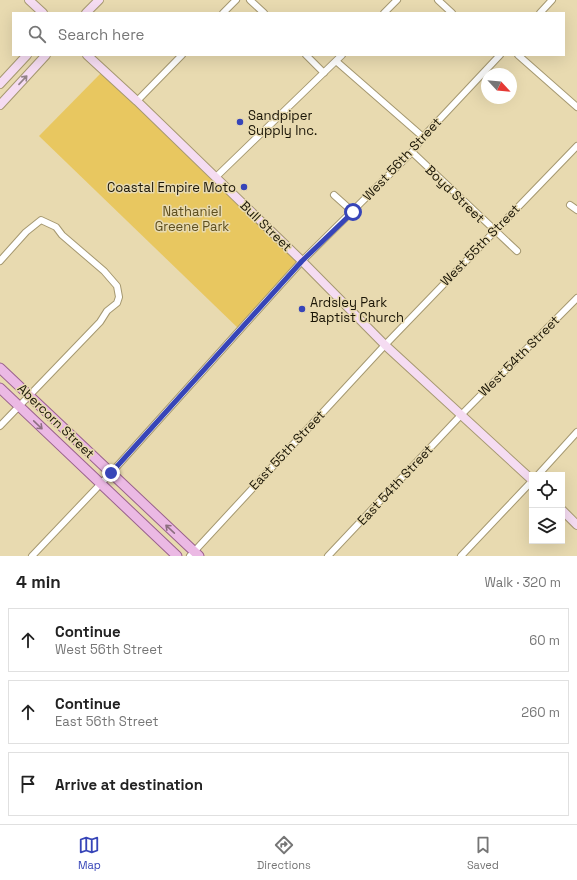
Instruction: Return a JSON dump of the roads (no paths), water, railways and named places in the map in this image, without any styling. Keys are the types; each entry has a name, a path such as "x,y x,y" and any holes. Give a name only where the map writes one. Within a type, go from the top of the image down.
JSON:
{"main road":[{"name":"Abercorn Street","path":"0,368 194,554"},
{"name":"Abercorn Street","path":"0,388 177,556"}],"street":[{"path":"29,0 42,12"},
{"path":"87,12 100,0"},
{"path":"224,12 236,0"},
{"path":"250,0 263,12"},
{"path":"385,12 397,0"},
{"path":"438,0 451,12"},
{"path":"541,12 552,0"},
{"path":"0,84 26,56"},
{"path":"0,105 45,56"},
{"name":"Bull Street","path":"88,56 216,177 385,344 462,414 529,478"},
{"path":"137,101 181,56"},
{"path":"307,56 324,73"},
{"path":"216,177 341,56"},
{"name":"West 56th Street","path":"32,556 111,473 302,261 412,152 423,137 498,56"},
{"path":"519,56 577,107"},
{"path":"336,61 423,137"},
{"name":"West 55th Street","path":"385,344 577,146"},
{"name":"Boyd Street","path":"412,152 494,231 517,251"},
{"path":"334,195 353,212"},
{"path":"570,205 577,210"},
{"path":"0,261 26,232 41,220 56,227 62,235 104,271 117,286 118,296 117,303 108,311 100,322 0,426"},
{"name":"West 54th Street","path":"462,414 577,298"},
{"name":"East 55th Street","path":"194,554 385,344"},
{"name":"East 54th Street","path":"328,556 462,414"},
{"path":"541,472 577,432"},
{"path":"461,556 529,484"},
{"path":"565,513 577,525"}],"place":[{"name":"Sandpiper Supply Inc.","path":"240,122"},
{"name":"Coastal Empire Moto","path":"244,187"},
{"name":"Ardsley Park Baptist Church","path":"302,309"}],"park label":[{"name":"Nathaniel Greene Park","path":"192,218"}]}
